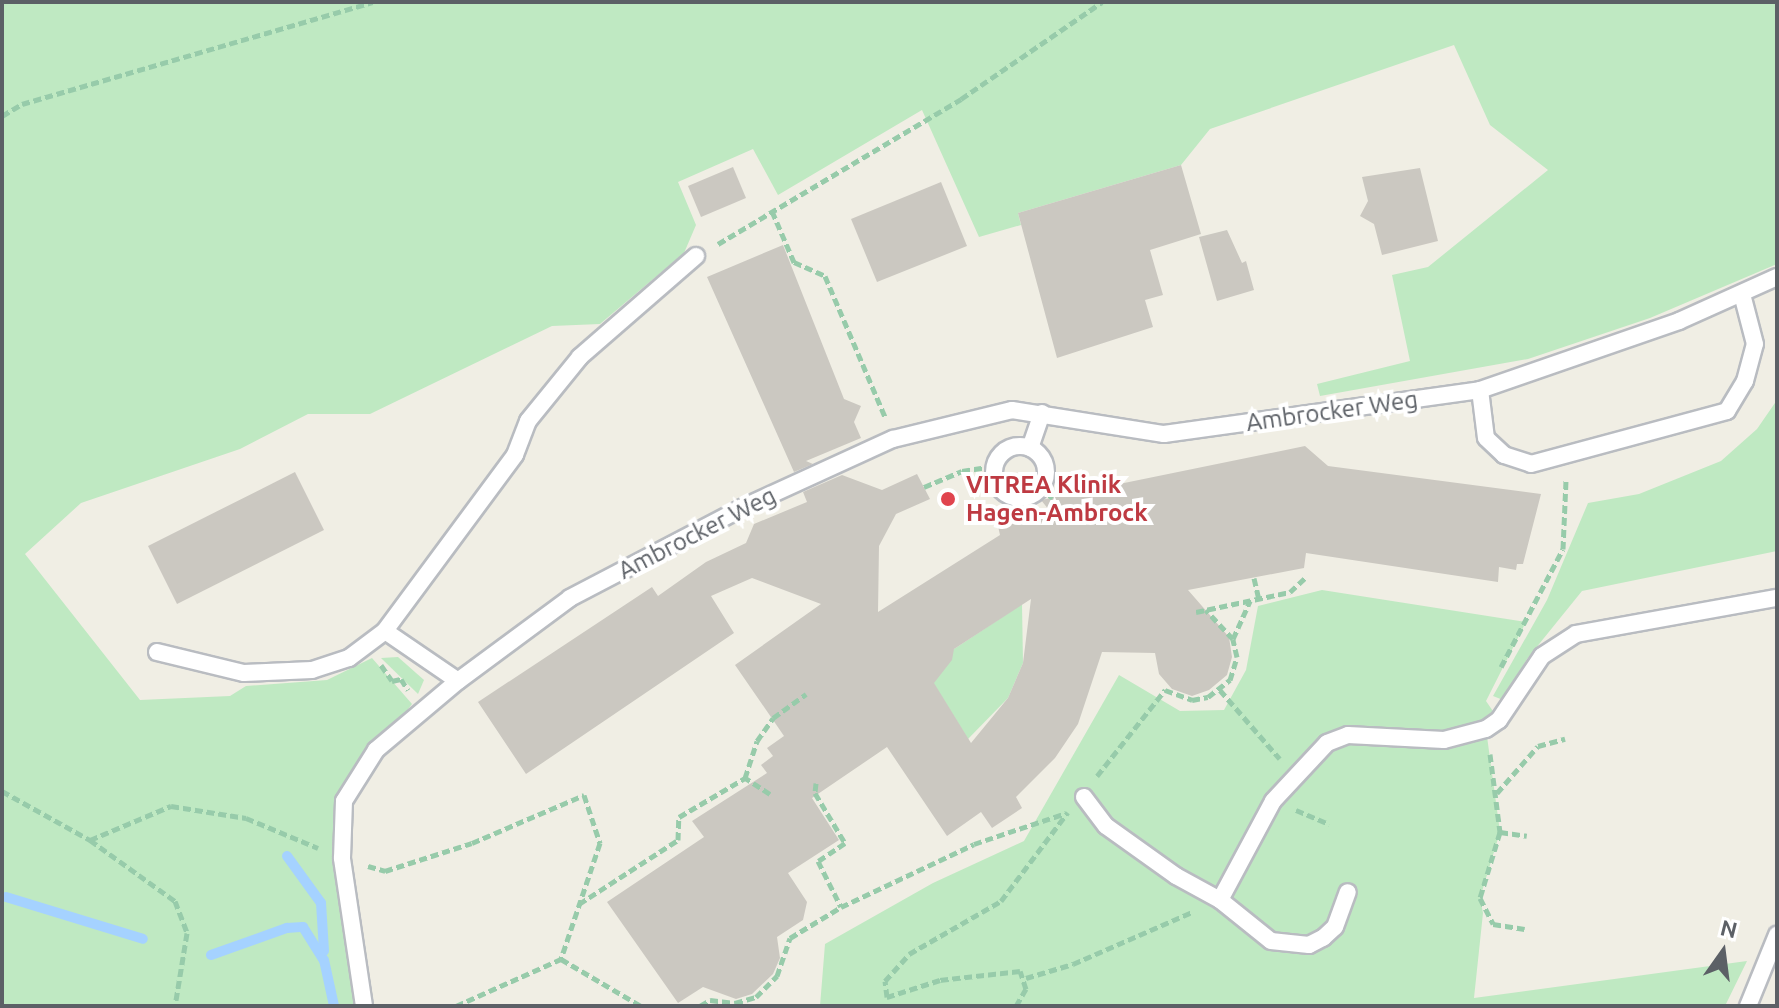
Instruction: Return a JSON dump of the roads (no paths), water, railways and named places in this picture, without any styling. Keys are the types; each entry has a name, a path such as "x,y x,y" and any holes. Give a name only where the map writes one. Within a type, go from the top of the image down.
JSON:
{"lane":[{"path":"157,652 244,673 312,670 349,658 385,631 515,455 528,421 580,357 696,256"},
{"name":"Ambrocker Weg","path":"364,1006 342,858 344,801 376,750 458,681 570,598 742,508 893,439 1012,410 1164,434 1480,390 1742,294 1777,277"},
{"path":"1480,390 1486,438 1504,455 1531,464 1565,459 1727,411 1745,381 1755,344 1742,294"},
{"path":"1030,448 1042,413"},
{"path":"1008,448 1030,448 1045,465 1046,493 1020,498 1009,496 1000,489 994,466 1008,448"},
{"path":"1220,900 1258,825 1293,774 1327,743 1348,735 1444,740 1486,729 1506,711 1542,656 1576,634 1777,598"},
{"path":"385,631 458,681"},
{"path":"1084,797 1106,826 1176,876 1220,900 1257,934 1291,946 1309,945 1335,927 1348,892"},
{"path":"1748,1006 1777,935"}],"waterway":[{"path":"287,856 321,903 324,951"},
{"path":"6,897 143,939"},
{"path":"211,955 287,928 303,927 324,960 334,1006"}],"place":[{"name":"VITREA Klinik Hagen-Ambrock","path":"948,499"}]}
